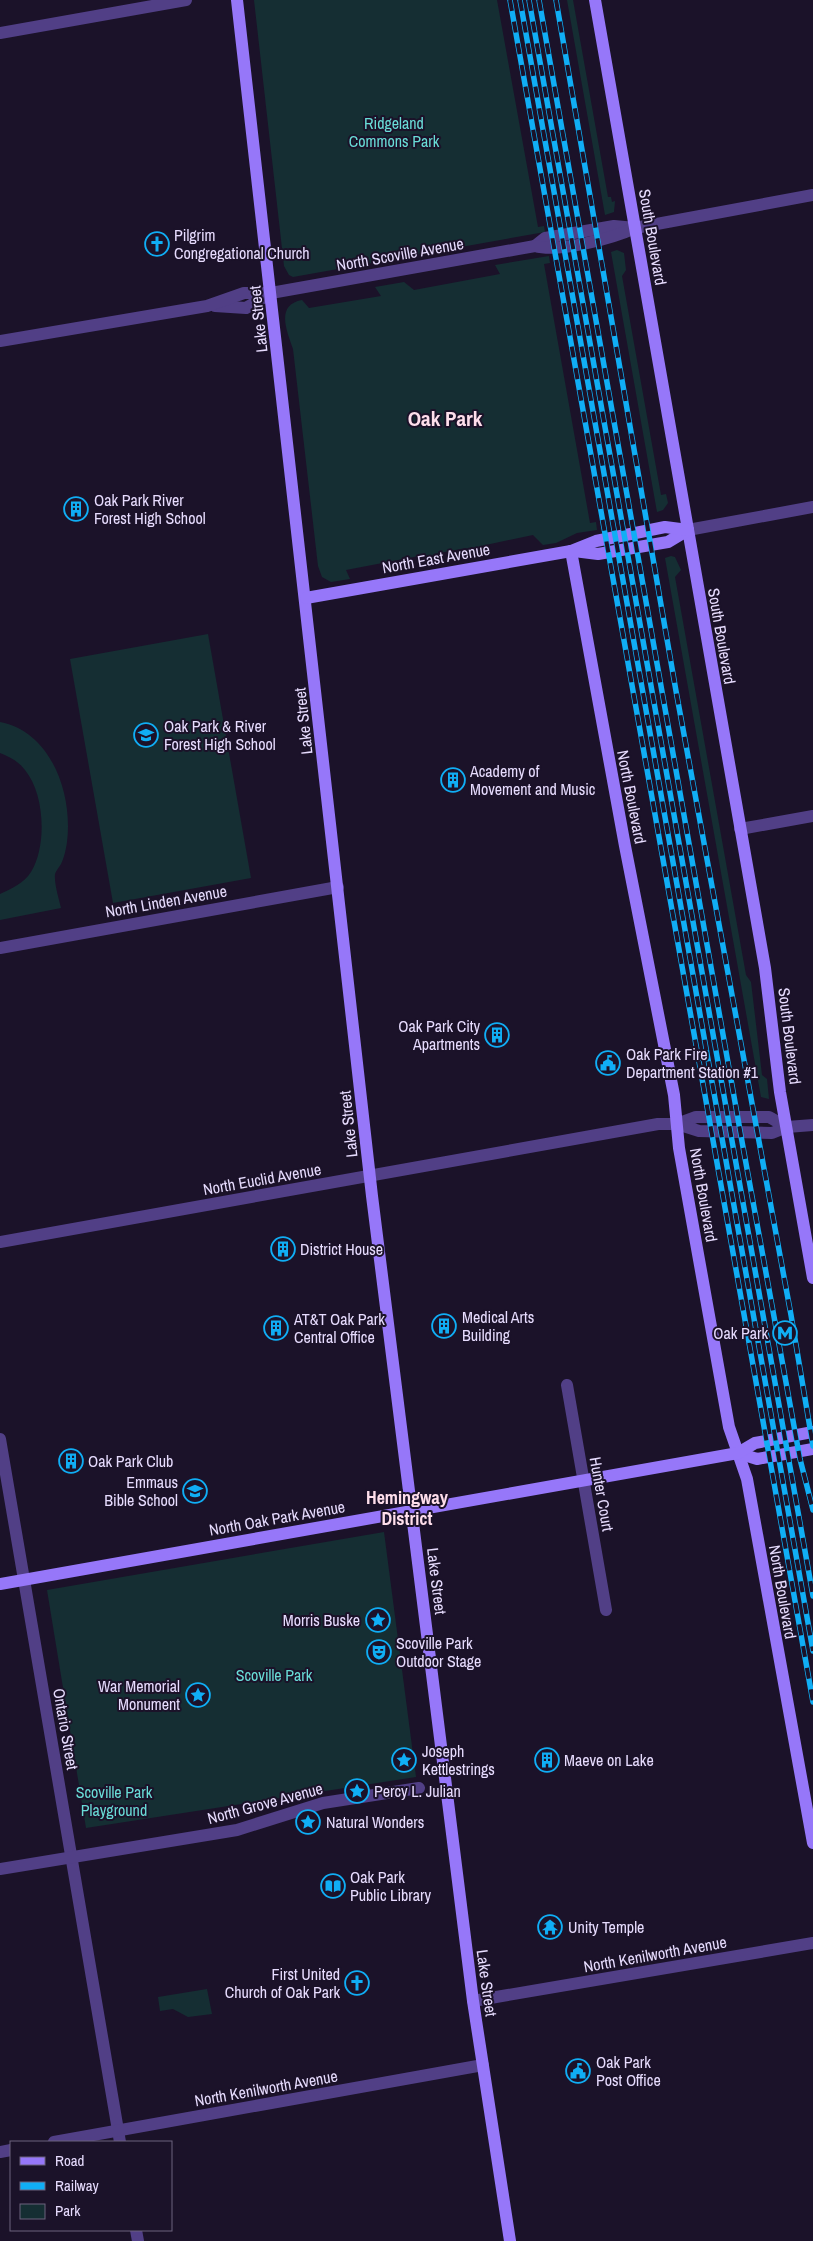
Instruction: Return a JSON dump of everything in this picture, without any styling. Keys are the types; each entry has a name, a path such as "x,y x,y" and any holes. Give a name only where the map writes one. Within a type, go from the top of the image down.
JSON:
{"street":[{"path":"0,33 186,0"},
{"name":"Lake Street","path":"237,0 370,1176 473,2002 510,2241"},
{"name":"South Boulevard","path":"595,0 765,968 787,1128 813,1278"},
{"name":"North Scoville Avenue","path":"0,341 207,306 244,293 271,293 536,246 545,238 614,226 635,228 813,195"},
{"path":"688,530 813,507"},
{"name":"North East Avenue","path":"306,598 571,551 596,540 665,527 688,530"},
{"name":"North Boulevard","path":"571,551 625,846 674,1096 679,1148 729,1427 746,1479 813,1844"},
{"path":"740,829 813,816"},
{"name":"North Linden Avenue","path":"0,948 338,887"},
{"name":"North Euclid Avenue","path":"0,1242 652,1124 677,1124 696,1117 769,1117 787,1128"},
{"path":"787,1128 813,1125"},
{"name":"Hunter Court","path":"567,1385 606,1610"},
{"name":"North Oak Park Avenue","path":"0,1584 738,1452 755,1443 813,1432"},
{"name":"Ontario Street","path":"0,1439 119,2136"},
{"name":"North Oak Park Avenue","path":"738,1452 757,1460 813,1449"},
{"name":"North Grove Avenue","path":"0,1869 237,1830 323,1802 420,1788"},
{"name":"North Kenilworth Avenue","path":"473,2002 813,1943"},
{"name":"North Kenilworth Avenue","path":"65,2141 119,2136 483,2065"}],"green space":[{"name":"Ridgeland Commons Park","path":"254,0 497,0 538,227 544,226 545,232 293,277 289,275 284,266"},
{"path":"567,0 573,0 608,197 611,197 612,202 615,201 614,212 605,215"},
{"path":"617,250 624,253 626,270 622,276 661,495 666,494 668,503 663,510 657,512 611,252"},
{"path":"549,256 550,263 544,264 590,523 596,522 597,530 577,533 556,543 543,545 533,535 481,546 487,555 475,557 466,548 434,554 441,563 428,565 419,556 346,570 350,579 331,582 322,577 318,566 293,349 285,320 288,307 302,300 309,308 381,296 375,287 404,282 414,290 500,274 495,265"},
{"path":"675,557 681,570 675,577 746,975 751,982 762,1075 767,1079 769,1099 761,1097 665,558"},
{"path":"208,634 251,878 113,903 70,659"},
{"path":"0,722 18,728 33,738 46,752 62,786 68,824 65,853 55,874 61,908 0,920 0,894 13,888 25,879 36,861 40,848 42,820 37,792 32,780 20,764 0,753"},
{"name":"Scoville Park","path":"384,1532 416,1777 86,1828 47,1590"},
{"path":"207,1989 212,2014 188,2017 173,2009 160,2011 158,1997"}],"railway":[{"path":"510,0 813,1702"},
{"path":"520,0 813,1651"},
{"path":"529,0 813,1596"},
{"path":"539,0 743,1147 800,1459 813,1510"},
{"path":"556,0 676,691 791,1315 813,1446"}],"place":[{"name":"Pilgrim Congregational Church","path":"157,244"},
{"name":"Oak Park River Forest High School","path":"76,509"},
{"name":"Oak Park & River Forest High School","path":"146,735"},
{"name":"Academy of Movement and Music","path":"453,780"},
{"name":"Oak Park City Apartments","path":"497,1035"},
{"name":"Oak Park Fire Department Station #1","path":"608,1063"},
{"name":"District House","path":"283,1249"},
{"name":"Medical Arts Building","path":"444,1326"},
{"name":"AT&T Oak Park Central Office","path":"276,1328"},
{"name":"Oak Park","path":"785,1333"},
{"name":"Oak Park Club","path":"71,1461"},
{"name":"Emmaus Bible School","path":"195,1491"},
{"name":"Morris Buske","path":"378,1620"},
{"name":"Scoville Park Outdoor Stage","path":"379,1652"},
{"name":"War Memorial Monument","path":"198,1695"},
{"name":"Joseph Kettlestrings","path":"404,1760"},
{"name":"Maeve on Lake","path":"547,1760"},
{"name":"Percy L. Julian","path":"357,1791"},
{"name":"Natural Wonders","path":"308,1822"},
{"name":"Oak Park Public Library","path":"333,1886"},
{"name":"Unity Temple","path":"550,1927"},
{"name":"First United Church of Oak Park","path":"357,1983"},
{"name":"Oak Park Post Office","path":"578,2071"}],"district":[{"name":"Oak Park","path":"445,418"},
{"name":"Hemingway District","path":"407,1507"}],"park label":[{"name":"Scoville Park Playground","path":"114,1801"}]}
